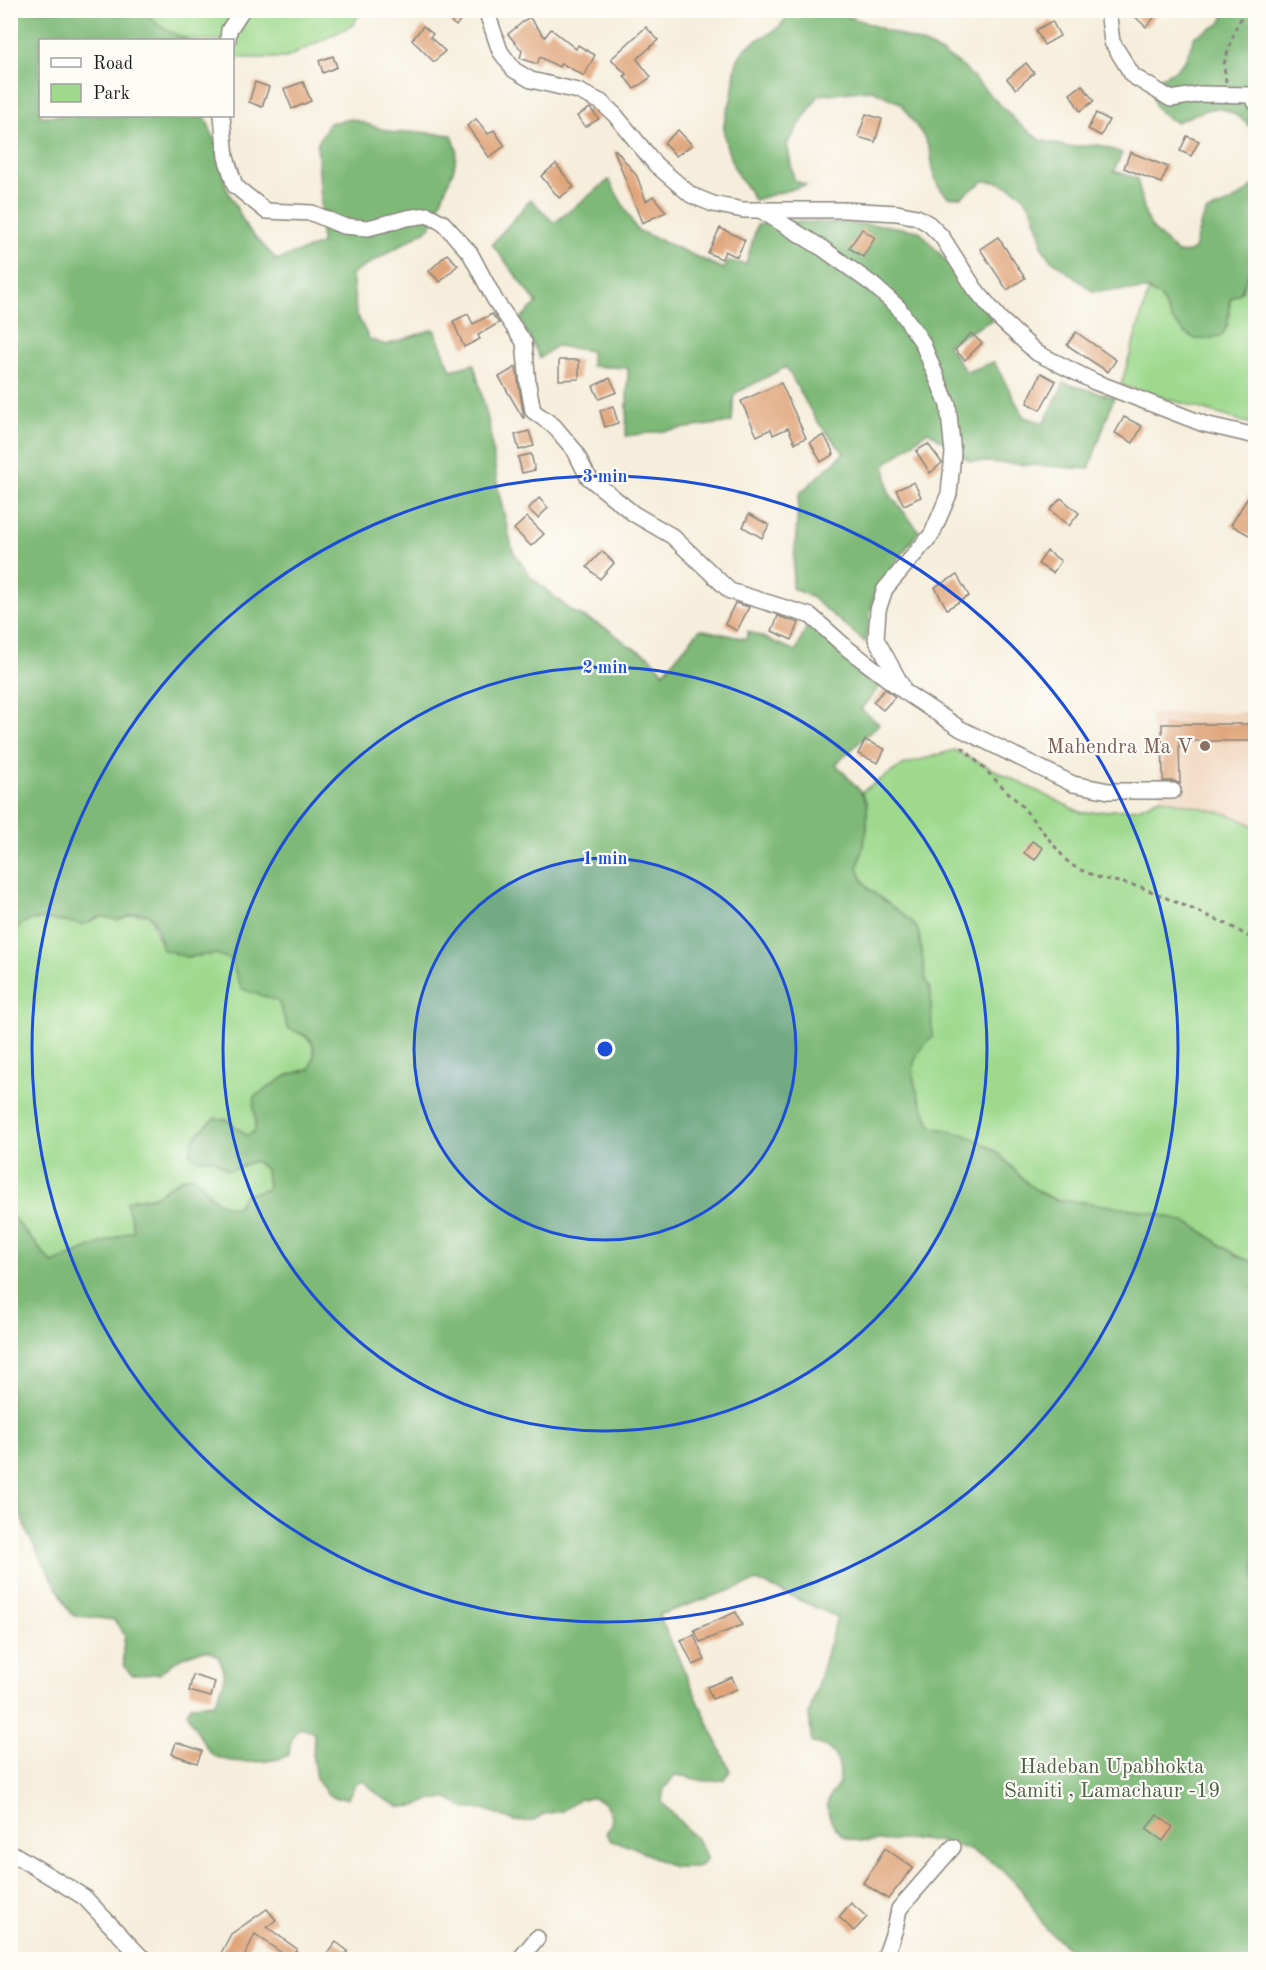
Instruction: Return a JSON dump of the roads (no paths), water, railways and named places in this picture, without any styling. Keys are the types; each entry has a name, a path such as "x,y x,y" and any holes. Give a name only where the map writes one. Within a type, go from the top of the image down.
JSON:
{"street":[{"path":"228,39 229,30 242,10"},
{"path":"486,10 500,51 510,66 525,78 578,91 601,102 615,115 656,165 692,195 730,209 844,210 897,213 917,217 929,224 942,237 975,289 1000,319 1037,354 1086,378 1204,424 1256,436"},
{"path":"1108,10 1112,42 1133,76 1171,99 1201,94 1250,95 1256,103"},
{"path":"222,117 226,157 236,186 266,211 312,213 343,226 368,228 428,215 443,224 470,253 495,300 524,342 533,411 554,426 575,452 588,477 634,514 672,536 730,591 811,616 848,649 904,692 961,729 1073,784 1108,791 1173,792"},
{"path":"762,211 822,248 872,284 898,307 922,342 948,405 953,453 949,494 932,534 885,589 878,610 876,639 904,692"},
{"path":"884,1959 895,1929 899,1909 953,1847"},
{"path":"10,1852 84,1897 140,1956 146,1959"},
{"path":"519,1959 537,1938"}],"place":[{"name":"Mahendra Ma V","path":"1205,746"}],"park label":[{"name":"Hadeban Upabhokta Samiti , Lamachaur -19","path":"1112,1778"}]}
